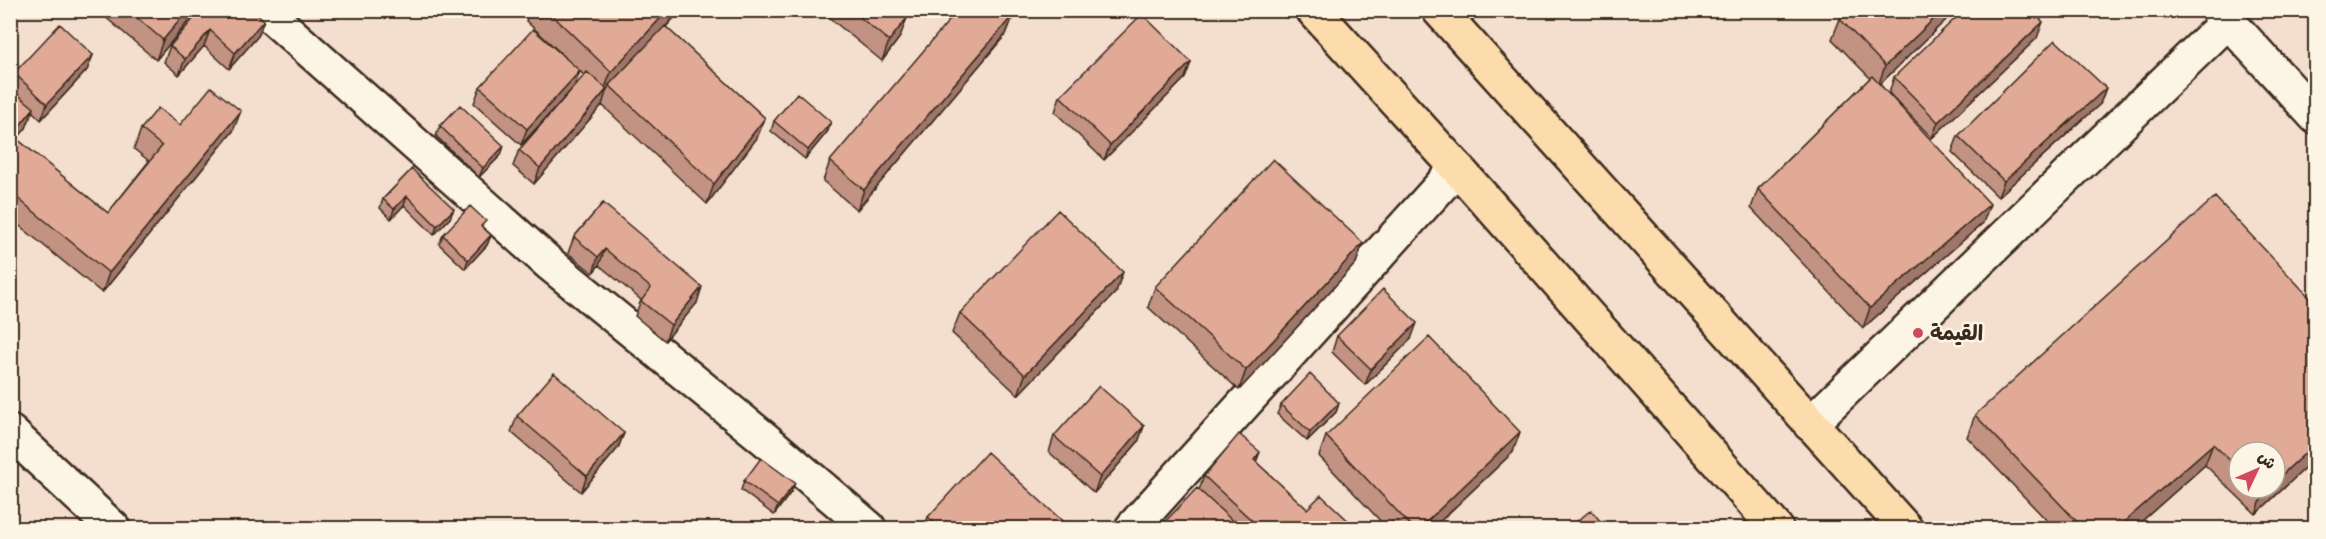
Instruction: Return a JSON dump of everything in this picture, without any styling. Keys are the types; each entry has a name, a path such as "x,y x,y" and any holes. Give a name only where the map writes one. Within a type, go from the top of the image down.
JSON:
{"main road":[{"path":"1314,10 1776,528"},
{"path":"1439,10 1905,528"}],"street":[{"path":"264,10 550,264 766,440 869,528"},
{"path":"1810,424 2223,16 2316,117"},
{"path":"1132,528 1457,168"},
{"path":"10,432 113,528"}],"building":[{"path":"128,10 188,10 163,40"},
{"path":"201,10 253,10 264,20 235,53 210,30 185,59 170,46"},
{"path":"547,10 668,10 611,72"},
{"path":"851,10 900,10 907,18 889,41"},
{"path":"958,10 1009,10 1014,14 864,190 830,161"},
{"path":"1849,10 1943,10 1885,66 1840,19"},
{"path":"1964,10 2032,10 2043,22 1938,122 1894,77"},
{"path":"1142,14 1191,62 1110,145 1060,96"},
{"path":"60,24 93,55 47,104 14,73"},
{"path":"665,26 765,118 714,184 609,85"},
{"path":"533,29 580,71 527,129 480,87"},
{"path":"2055,40 2106,88 2004,181 1958,136"},
{"path":"587,72 607,89 540,168 519,150"},
{"path":"1872,76 1990,204 1870,308 1758,189"},
{"path":"211,87 241,111 109,273 10,192 10,88 34,108 12,135 108,213 162,146 141,129 158,108 180,125"},
{"path":"797,93 831,122 808,150 774,121"},
{"path":"460,105 504,146 483,168 440,126"},
{"path":"1273,159 1363,243 1246,370 1155,287"},
{"path":"412,169 454,209 437,226 407,196 394,209 383,199"},
{"path":"2215,197 2316,304 2316,443 2287,470 2287,440 2227,440 2227,457 2213,444 2117,528 2083,528 1975,415"},
{"path":"603,203 702,287 671,325 641,301 651,288 605,249 598,257 574,237"},
{"path":"470,206 486,221 481,226 491,235 468,260 443,235"},
{"path":"1058,210 1123,272 1025,375 960,313"},
{"path":"1383,289 1417,323 1371,369 1337,336"},
{"path":"1429,337 1520,432 1420,528 1413,528 1326,436"},
{"path":"554,373 624,433 587,476 517,416"},
{"path":"1310,374 1339,403 1310,432 1281,405"},
{"path":"1099,386 1144,426 1100,477 1054,436"},
{"path":"1239,434 1260,452 1254,460 1307,509 1321,495 1356,528 1260,528 1204,476"},
{"path":"987,452 1070,528 940,528 928,517"},
{"path":"761,458 795,483 778,506 744,481"},
{"path":"1197,488 1239,527 1159,528"},
{"path":"1591,510 1606,528 1569,528"}],"place":[{"name":"القيمة","path":"1918,333"}]}
